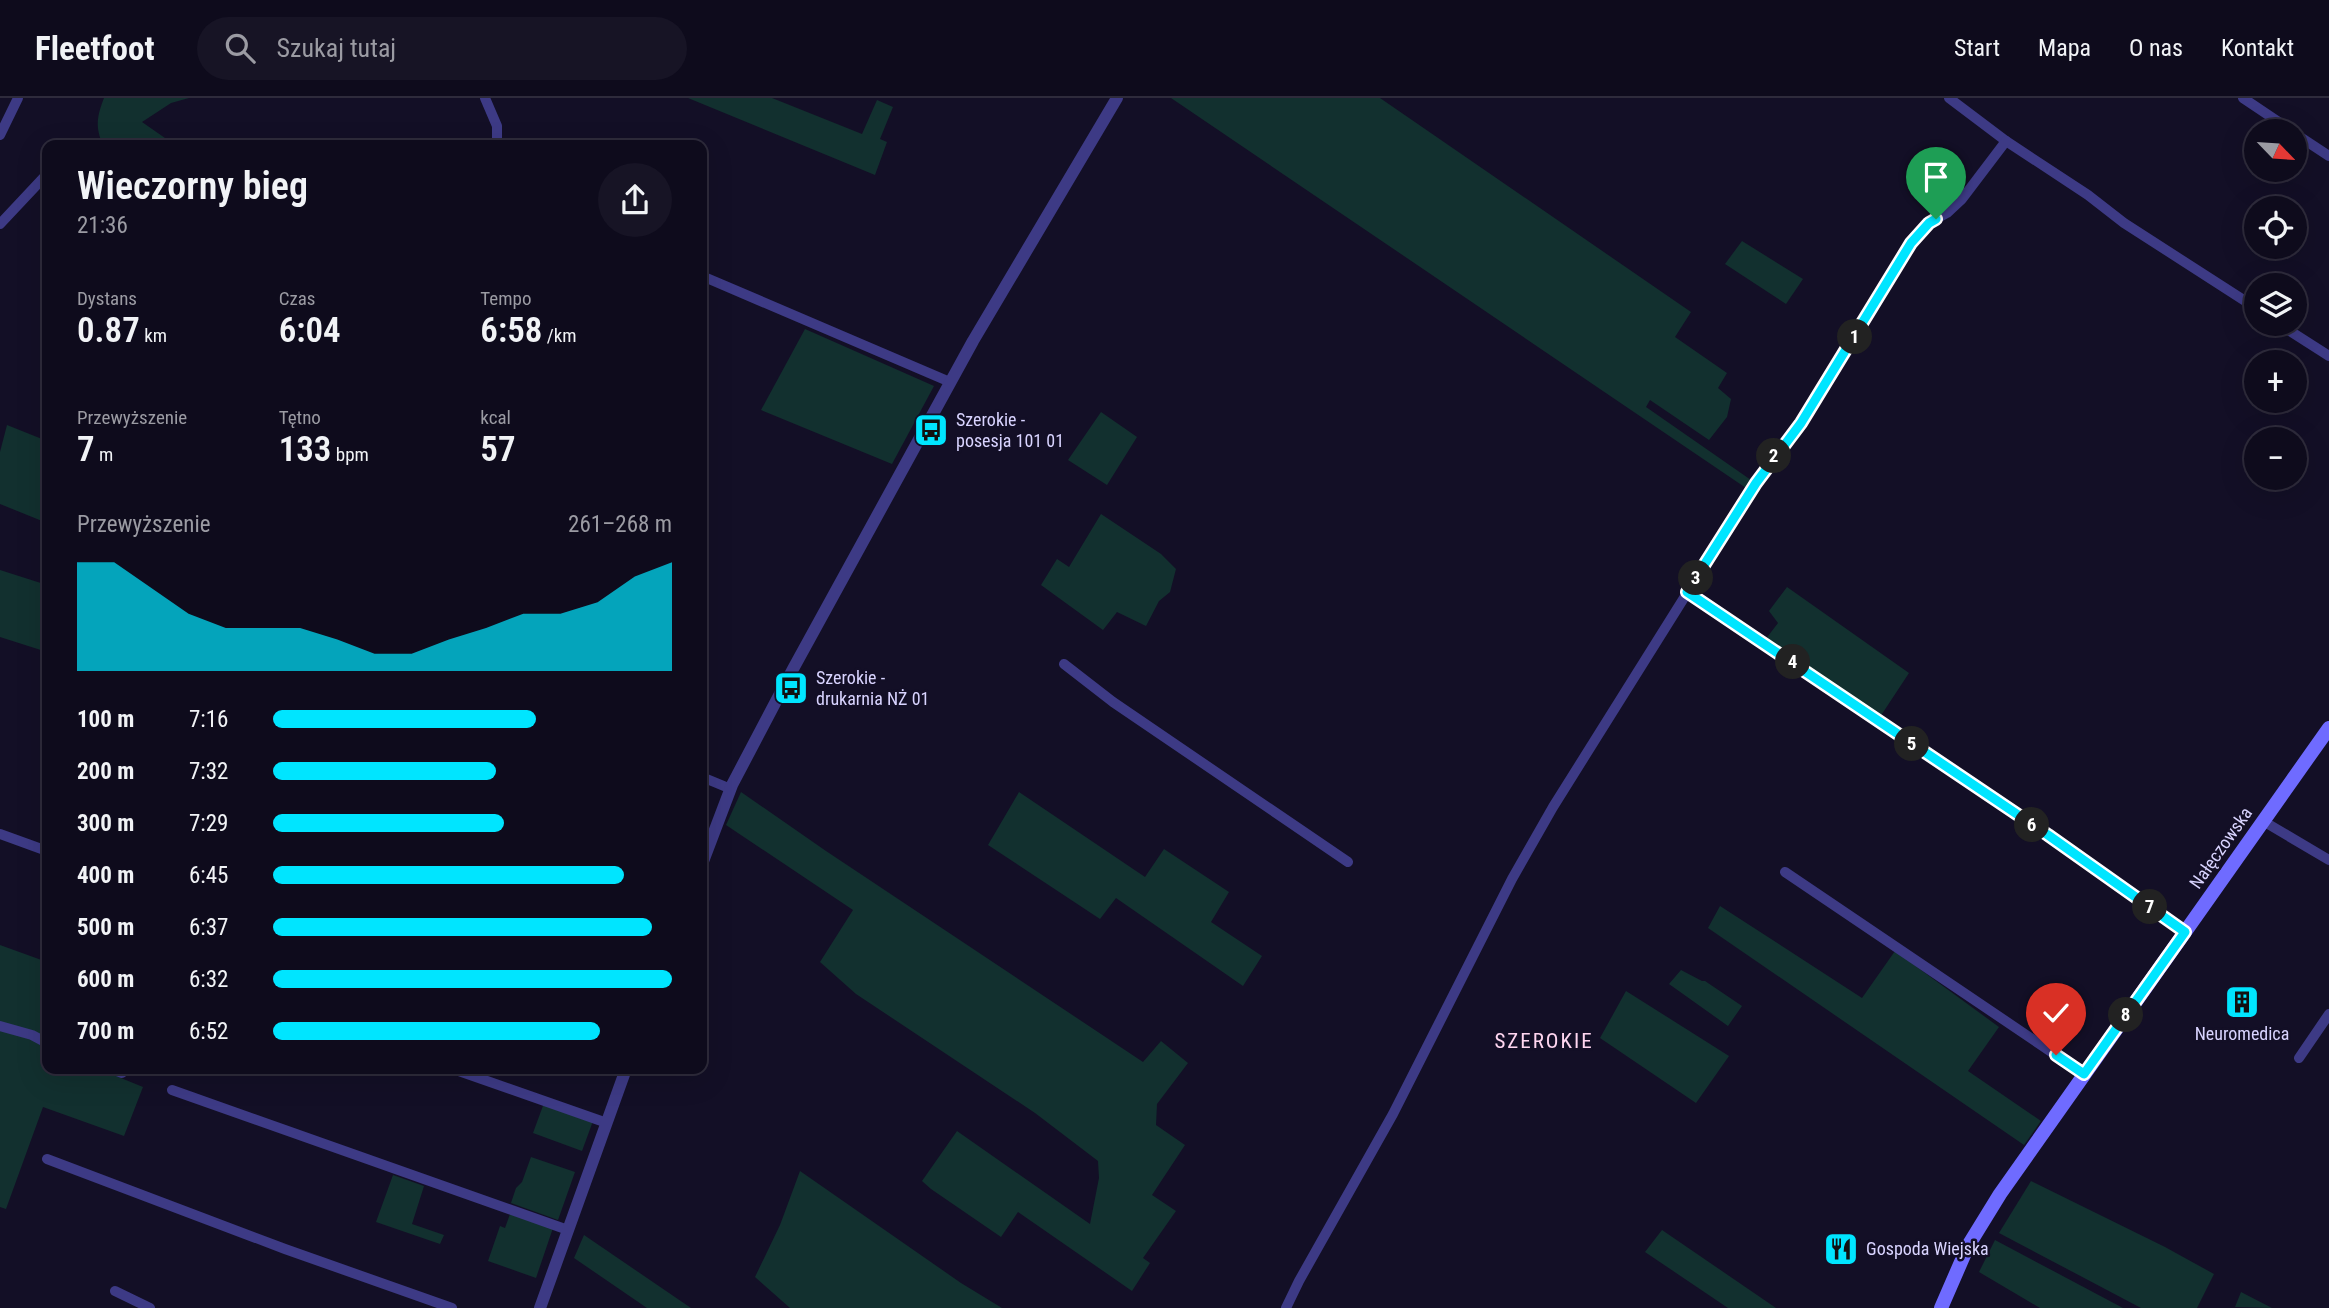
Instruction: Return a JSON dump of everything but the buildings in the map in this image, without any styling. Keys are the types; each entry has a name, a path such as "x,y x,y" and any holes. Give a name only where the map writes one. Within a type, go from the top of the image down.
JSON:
{"main road":[{"name":"Nałęczowska","path":"1941,1308 1981,1223 2329,728"}],"street":[{"path":"0,135 18,98"},
{"path":"485,98 497,126 497,140"},
{"path":"707,851 731,789 788,679 1007,281 1117,98"},
{"path":"1949,98 2124,223 2244,300"},
{"path":"2243,98 2274,119"},
{"path":"1286,1308 1393,1114 1535,837 1756,483 1801,423 1911,243 1929,223 1947,213 1962,199 2006,141"},
{"path":"2307,141 2329,156"},
{"path":"0,224 42,179"},
{"path":"707,278 950,382"},
{"path":"2298,336 2329,356"},
{"path":"1687,592 2060,843 2185,932"},
{"path":"1064,664 1113,702 1348,862"},
{"path":"707,779 731,789"},
{"path":"2263,821 2329,860"},
{"path":"0,834 42,849"},
{"path":"1785,872 2084,1074"},
{"path":"2299,1058 2329,1014"},
{"path":"0,1026 42,1040"},
{"path":"467,1074 607,1123"},
{"path":"540,1308 624,1074"},
{"path":"172,1090 568,1230"},
{"path":"47,1158 285,1250 452,1308"},
{"path":"115,1291 150,1308"}],"green space":[{"path":"104,98 189,98 171,103 142,122 168,140 101,140 98,122"},
{"path":"688,98 772,98 862,134 877,100 893,107 880,139 887,142 875,175"},
{"path":"1171,98 1380,98 1691,312 1675,337 1727,373 1718,388 1731,399 1727,417 1709,440 1650,400 1646,407 1751,480 1746,488"},
{"path":"1742,241 1803,279 1786,304 1725,264"},
{"path":"805,329 934,386 892,464 761,410"},
{"path":"1101,412 1137,437 1107,485 1068,460"},
{"path":"7,425 42,439 42,521 0,504 0,452"},
{"path":"1101,514 1161,554 1176,569 1170,592 1159,601 1146,626 1117,612 1103,630 1041,585 1057,559 1069,567"},
{"path":"0,570 42,583 42,650 0,637"},
{"path":"1787,587 1909,673 1880,717 1765,640 1778,623 1769,611"},
{"path":"741,792 1143,1062 1161,1041 1188,1063 1157,1104 1156,1125 1185,1145 1152,1195 1176,1211 1143,1258 1150,1263 1132,1291 1018,1212 1001,1237 922,1181 957,1131 1090,1224 1099,1178 1098,1161 1035,1113 856,994 820,962 853,910 726,825"},
{"path":"1019,792 1145,877 1164,849 1229,892 1211,922 1262,956 1243,986 1116,898 1100,919 988,845"},
{"path":"1720,906 1862,998 1895,951 1999,1027 1968,1071 2041,1121 2024,1145 1708,928"},
{"path":"0,945 42,960 42,1074 117,1074 143,1087 124,1136 43,1107 6,1209 0,1207"},
{"path":"1681,970 1705,981 1742,1006 1728,1026 1669,984"},
{"path":"1626,991 1729,1056 1696,1103 1600,1038"},
{"path":"544,1103 593,1121 582,1151 533,1133"},
{"path":"531,1157 575,1172 558,1220 511,1203"},
{"path":"800,1171 961,1283 1002,1308 790,1308 755,1277 780,1225"},
{"path":"393,1175 424,1186 412,1224 444,1235 440,1244 376,1222"},
{"path":"2031,1181 2214,1274 2197,1308 2141,1308 1999,1233"},
{"path":"510,1214 553,1228 536,1278 488,1261 500,1226 505,1228"},
{"path":"1662,1230 1776,1308 1728,1308 1645,1252"},
{"path":"584,1235 691,1308 647,1308 574,1258"},
{"path":"1995,1240 2123,1308 2040,1308 1979,1272"},
{"path":"2241,1292 2272,1308 2235,1307"}],"place":[{"name":"Szerokie - posesja 101 01","path":"931,430"},
{"name":"Szerokie - drukarnia NŻ 01","path":"791,688"},
{"name":"Neuromedica","path":"2242,1002"},
{"name":"Gospoda Wiejska","path":"1841,1249"}],"district":[{"name":"SZEROKIE","path":"1544,1041"}],"route":[{"path":"1936,219 1911,243 1801,423 1756,483 1687,592 2048,835 2185,932 2084,1074 2056,1055"}]}
